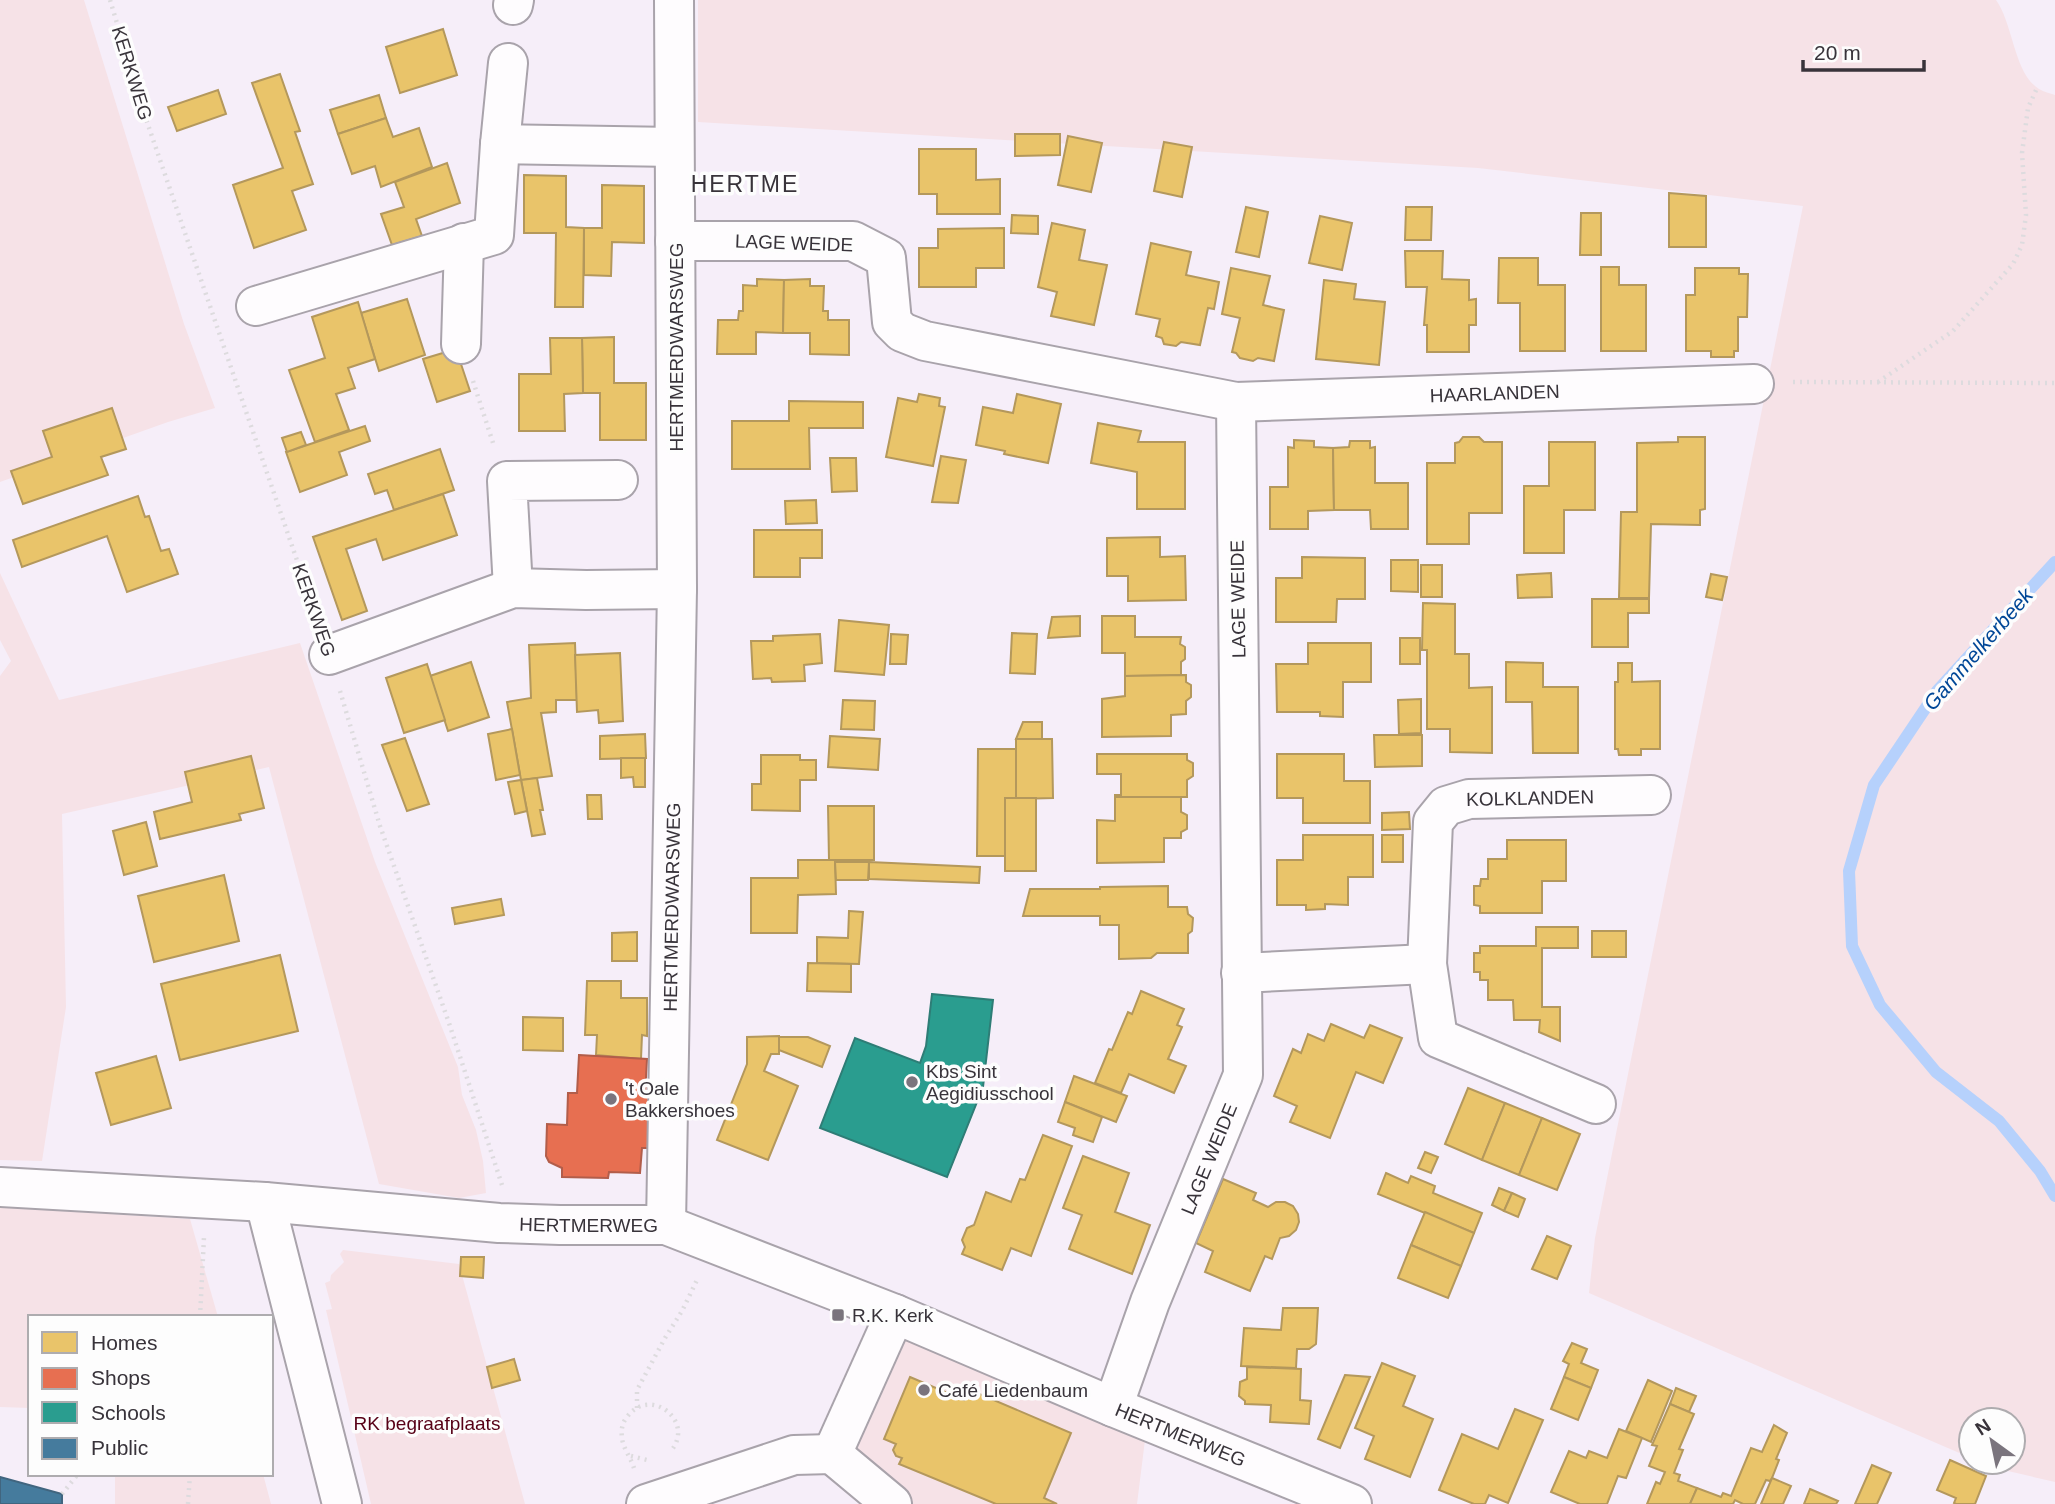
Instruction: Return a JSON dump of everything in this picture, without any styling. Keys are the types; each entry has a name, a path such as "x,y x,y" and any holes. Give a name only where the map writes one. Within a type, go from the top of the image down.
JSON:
{"street":[{"name":"HERTMERDWARSWEG","path":"666,1225 677,589 674,0"},
{"path":"256,306 494,235 508,63"},
{"path":"500,144 674,147"},
{"name":"LAGE WEIDE","path":"675,241 853,241 886,258 892,322 902,332 925,341 1236,402 1243,1075 1150,1302 1113,1408"},
{"path":"461,344 464,243"},
{"name":"HAARLANDEN","path":"1236,402 1754,384"},
{"path":"513,588 507,481 618,480"},
{"path":"329,655 513,588 677,589"},
{"name":"KOLKLANDEN","path":"1596,1104 1438,1038 1427,964 1433,822 1446,806 1469,799 1651,795"},
{"path":"1241,973 1427,964"},
{"name":"HERTMERWEG","path":"0,1187 265,1202 499,1223 666,1225 894,1314 1113,1408 1352,1504"},
{"path":"265,1202 342,1504"},
{"path":"832,1454 894,1314"},
{"path":"646,1504 794,1455 832,1454 892,1504"}],"path":[{"name":"KERKWEG","path":"110,0 146,119 329,655 380,827 502,1184 499,1223"},
{"path":"1878,383 1952,331 2013,264 2022,245 2026,215 2022,153 2028,108 2037,88"},
{"path":"461,344 507,481"},
{"path":"1754,384 2055,383"},
{"path":"200,1315 205,1198"},
{"path":"637,1408 638,1390 682,1311"},
{"path":"656,1461 631,1456 624,1444 624,1422 637,1408 659,1406 674,1417 678,1426 676,1446 666,1457"},
{"path":"62,1494 76,1476"},
{"path":"188,1504 190,1476"}],"green space":[{"path":"0,0 84,0 184,324 215,408 0,482"},
{"path":"698,0 1996,0 2024,72 2039,89 2055,95 2055,1482 2027,1475 2027,1406 1957,1406 1957,1452 1589,1293 1595,1238 1803,206 1478,168 698,122"},
{"path":"0,573 59,700 300,643 375,862 458,1067 462,1095 476,1130 483,1161 486,1193 459,1198 379,1184 269,767 62,814 66,1007 42,1161 0,1160 0,676 11,661 0,640"},
{"path":"0,1207 190,1219 217,1315 28,1315 28,1408 0,1407"},
{"name":"RK begraafplaats","path":"343,1250 459,1264 525,1504 371,1504 326,1310 332,1309 325,1283 330,1281 331,1275 344,1262 340,1254"},
{"path":"905,1331 1146,1432 1137,1504 894,1504 854,1449"},
{"path":"115,1476 264,1476 271,1504 115,1504"}],"building: Homes":[{"path":"443,29 457,75 400,93 386,47"},
{"path":"280,74 300,131 295,132 313,184 292,191 306,230 254,248 233,185 283,168 252,83"},
{"path":"218,90 226,114 177,131 168,107"},
{"path":"379,95 386,118 338,134 330,110"},
{"path":"386,118 393,137 419,128 432,167 381,187 375,166 352,174 338,134"},
{"path":"1015,134 1060,134 1060,155 1015,156"},
{"path":"1068,136 1102,143 1091,192 1058,185"},
{"path":"1164,142 1192,147 1182,197 1154,191"},
{"path":"919,149 976,149 976,180 1000,179 1000,214 937,214 937,194 919,194"},
{"path":"447,163 460,203 416,219 422,236 392,245 381,214 404,207 395,182"},
{"path":"524,175 566,176 566,227 584,228 583,307 555,307 556,233 524,233"},
{"path":"602,185 644,186 644,243 612,242 611,276 584,275 584,228 602,228"},
{"path":"1669,193 1706,196 1706,247 1669,247"},
{"path":"1246,207 1268,212 1259,257 1236,252"},
{"path":"1406,207 1432,207 1431,240 1405,240"},
{"path":"1581,213 1601,213 1601,255 1580,255"},
{"path":"1012,215 1038,216 1038,234 1011,233"},
{"path":"1320,216 1352,223 1342,270 1309,263"},
{"path":"1052,223 1085,230 1079,260 1107,265 1094,325 1051,316 1057,292 1038,287"},
{"path":"1004,228 1004,268 976,268 976,287 919,287 919,248 938,248 938,229"},
{"path":"1151,243 1191,252 1186,275 1219,282 1214,309 1208,308 1200,345 1181,342 1176,346 1164,344 1162,338 1156,336 1160,319 1136,314"},
{"path":"1405,251 1443,251 1442,279 1469,280 1469,300 1476,299 1476,325 1469,325 1469,352 1427,352 1427,325 1424,325 1427,287 1406,287"},
{"path":"1499,258 1538,258 1538,285 1565,285 1565,351 1520,351 1520,303 1498,303"},
{"path":"1601,267 1619,267 1619,285 1646,285 1646,351 1601,351"},
{"path":"1231,268 1270,276 1263,305 1284,310 1274,361 1258,358 1253,361 1240,358 1232,352 1240,318 1222,314"},
{"path":"1695,268 1739,268 1739,274 1748,274 1747,317 1738,317 1738,351 1734,351 1734,357 1711,357 1711,351 1686,351 1686,295 1695,295"},
{"path":"757,279 784,280 783,333 756,332 756,354 717,354 718,320 738,320 739,311 743,311 743,285 757,286"},
{"path":"810,279 810,286 824,286 823,311 828,311 828,320 849,320 849,355 810,354 810,333 783,333 784,280"},
{"path":"1324,280 1356,284 1354,299 1385,302 1379,365 1316,359"},
{"path":"407,299 425,355 379,371 361,313"},
{"path":"358,302 375,359 348,368 355,388 336,394 349,430 315,442 289,370 325,358 312,317"},
{"path":"614,337 614,383 646,383 646,440 600,440 600,393 583,393 582,338"},
{"path":"550,338 582,338 583,393 564,394 565,431 519,431 519,374 551,374"},
{"path":"456,349 470,391 437,402 423,359"},
{"path":"919,394 940,398 939,406 945,407 933,466 886,457 898,398 917,402"},
{"path":"1017,394 1061,404 1048,463 976,445 983,407 1013,413"},
{"path":"789,401 863,402 863,428 809,428 810,469 732,469 732,421 789,421"},
{"path":"112,408 126,449 101,457 108,475 23,504 11,471 52,457 43,431"},
{"path":"1098,423 1141,431 1138,442 1185,442 1185,509 1137,509 1137,472 1091,463"},
{"path":"365,426 370,441 339,452 347,475 300,492 286,452"},
{"path":"301,432 306,445 287,452 282,438"},
{"path":"1463,437 1479,437 1484,442 1502,442 1502,513 1469,513 1469,544 1427,544 1427,463 1455,463 1455,443"},
{"path":"1678,437 1705,437 1705,509 1700,510 1700,525 1651,524 1649,598 1619,598 1621,512 1637,512 1637,443 1678,442"},
{"path":"1294,440 1314,441 1314,447 1333,448 1334,510 1308,511 1308,529 1270,529 1270,487 1288,487 1288,447 1294,448"},
{"path":"1350,441 1370,441 1370,448 1375,447 1375,483 1408,483 1408,529 1371,529 1370,510 1334,510 1333,448 1349,447"},
{"path":"1549,442 1595,442 1595,510 1564,510 1564,553 1524,553 1524,486 1549,486"},
{"path":"440,449 454,490 394,510 387,490 375,494 368,474"},
{"path":"941,456 966,460 958,503 932,502"},
{"path":"830,458 856,458 857,491 832,492"},
{"path":"443,494 457,535 383,560 376,539 346,549 367,611 342,620 313,537"},
{"path":"138,496 145,517 149,516 161,551 169,549 178,574 127,592 107,536 22,567 13,540"},
{"path":"816,500 817,523 786,524 785,501"},
{"path":"754,530 822,530 822,558 800,558 800,577 754,577"},
{"path":"1160,537 1160,557 1185,556 1186,600 1128,601 1128,576 1107,576 1107,538"},
{"path":"1302,557 1365,558 1365,599 1337,599 1336,622 1276,622 1276,578 1302,578"},
{"path":"1391,560 1418,560 1418,592 1391,591"},
{"path":"1421,565 1442,565 1442,597 1421,597"},
{"path":"1551,573 1552,597 1518,598 1517,575"},
{"path":"1711,574 1727,577 1722,600 1706,597"},
{"path":"1592,599 1649,599 1649,613 1628,613 1628,647 1592,647"},
{"path":"1423,603 1455,604 1455,654 1469,654 1469,688 1492,687 1492,753 1450,752 1450,729 1427,729 1427,650 1422,650"},
{"path":"1080,616 1080,636 1048,638 1052,617"},
{"path":"1102,616 1135,616 1135,637 1181,637 1180,644 1185,647 1185,659 1181,662 1181,675 1186,675 1125,676 1125,653 1102,653"},
{"path":"839,620 889,625 884,675 835,671"},
{"path":"1012,633 1037,634 1035,674 1010,673"},
{"path":"820,634 822,663 804,665 805,681 772,682 771,678 753,679 751,641 773,641 773,636"},
{"path":"891,634 908,635 906,664 890,664"},
{"path":"1400,638 1420,638 1420,664 1400,664"},
{"path":"575,643 577,700 556,700 556,712 541,713 552,776 521,780 507,702 531,698 529,645"},
{"path":"1308,643 1371,643 1371,682 1343,682 1343,717 1320,716 1320,712 1277,712 1276,664 1308,664"},
{"path":"620,653 623,721 599,723 598,710 577,712 575,655"},
{"path":"471,662 489,717 448,731 430,676"},
{"path":"1506,662 1543,663 1543,687 1578,687 1578,753 1533,753 1532,702 1506,702"},
{"path":"1618,663 1632,663 1632,682 1660,681 1660,749 1641,749 1641,755 1619,755 1618,749 1615,749 1615,682 1618,682"},
{"path":"427,664 445,720 404,733 386,678"},
{"path":"1186,675 1186,682 1191,685 1191,697 1186,701 1186,714 1171,715 1171,736 1102,737 1102,699 1125,696 1125,676"},
{"path":"1421,699 1421,733 1399,734 1398,700"},
{"path":"843,700 875,701 874,730 841,729"},
{"path":"1023,722 1042,722 1042,739 1016,739"},
{"path":"512,729 520,775 496,780 488,734"},
{"path":"645,734 646,758 600,759 600,736"},
{"path":"1374,735 1422,735 1422,766 1375,767"},
{"path":"830,736 880,739 878,770 828,767"},
{"path":"405,738 429,804 407,811 382,745"},
{"path":"1016,739 1052,739 1053,798 1016,799"},
{"path":"978,749 1016,749 1016,799 1005,798 1005,856 977,856"},
{"path":"1097,754 1187,754 1187,760 1193,763 1193,776 1187,780 1187,797 1115,797 1121,795 1121,774 1097,774"},
{"path":"1277,754 1344,754 1344,781 1370,781 1370,823 1303,823 1303,798 1277,798"},
{"path":"761,755 800,755 800,760 816,760 816,780 800,780 800,811 752,810 752,784 761,784"},
{"path":"251,756 264,808 239,814 241,820 160,839 154,812 192,802 185,772"},
{"path":"621,758 645,758 645,787 634,787 633,777 621,778"},
{"path":"537,778 545,834 532,836 521,780"},
{"path":"521,780 527,811 515,814 508,782"},
{"path":"587,795 601,795 602,819 588,819"},
{"path":"1115,797 1181,797 1181,812 1187,815 1187,829 1181,832 1181,838 1164,838 1164,862 1097,863 1097,820 1115,821"},
{"path":"1005,798 1036,798 1036,871 1005,871"},
{"path":"828,806 874,806 874,860 829,860"},
{"path":"1409,812 1410,829 1382,830 1382,813"},
{"path":"146,822 157,866 124,875 113,831"},
{"path":"1303,835 1373,835 1373,877 1348,877 1348,905 1325,904 1325,909 1306,910 1306,905 1277,905 1277,860 1303,860"},
{"path":"1382,835 1403,835 1403,862 1382,862"},
{"path":"1507,840 1566,840 1566,881 1542,881 1542,913 1480,913 1480,906 1474,905 1474,886 1480,886 1481,879 1488,879 1488,859 1507,859"},
{"path":"798,860 835,860 836,894 798,895 797,933 751,933 751,878 798,878"},
{"path":"835,862 869,862 868,880 836,880"},
{"path":"869,862 980,867 979,883 869,879"},
{"path":"224,875 239,941 154,962 138,896"},
{"path":"1168,886 1168,907 1187,907 1188,914 1193,918 1192,931 1188,934 1188,953 1157,953 1151,958 1119,959 1119,925 1100,925 1100,916 1023,916 1030,889"},
{"path":"501,899 504,915 455,924 452,908"},
{"path":"849,911 863,912 859,964 817,963 817,937 848,938"},
{"path":"1536,927 1578,927 1578,948 1542,948 1542,1007 1560,1007 1560,1041 1539,1032 1540,1020 1514,1020 1513,1000 1488,1000 1488,980 1480,980 1480,972 1474,972 1474,953 1480,953 1480,946 1536,946"},
{"path":"1592,931 1626,931 1626,957 1592,957"},
{"path":"637,932 637,961 612,961 612,933"},
{"path":"280,955 298,1031 180,1060 161,984"},
{"path":"808,963 851,964 851,992 807,991"},
{"path":"587,981 621,981 621,998 647,998 647,1036 642,1035 641,1059 596,1055 597,1035 585,1035"},
{"path":"1141,991 1184,1009 1177,1025 1182,1027 1168,1059 1186,1066 1174,1093 1129,1074 1121,1093 1095,1083 1109,1049 1112,1050 1128,1012 1132,1014"},
{"path":"523,1017 563,1018 563,1051 523,1050"},
{"path":"1331,1024 1364,1038 1370,1025 1402,1038 1383,1083 1356,1072 1330,1138 1290,1122 1297,1106 1274,1096 1293,1049 1301,1053 1308,1034 1324,1041"},
{"path":"779,1036 779,1054 771,1054 764,1071 798,1086 768,1160 717,1140 747,1064 747,1037"},
{"path":"779,1037 808,1037 830,1046 822,1067 779,1050"},
{"path":"156,1056 171,1108 111,1125 96,1073"},
{"path":"1074,1076 1127,1096 1116,1122 1065,1102"},
{"path":"1468,1088 1505,1103 1482,1160 1445,1144"},
{"path":"1065,1102 1102,1117 1093,1142 1073,1135 1075,1128 1058,1122"},
{"path":"1505,1103 1542,1118 1519,1175 1482,1160"},
{"path":"1542,1118 1580,1134 1557,1190 1519,1175"},
{"path":"1043,1135 1072,1146 1031,1256 1011,1248 1002,1270 962,1254 965,1247 962,1240 967,1228 974,1225 986,1192 1011,1202 1020,1179 1025,1180"},
{"path":"1425,1152 1438,1157 1431,1173 1418,1168"},
{"path":"1083,1156 1129,1173 1115,1212 1150,1225 1132,1274 1069,1249 1082,1215 1063,1208"},
{"path":"1386,1173 1408,1183 1411,1176 1435,1186 1433,1193 1482,1213 1474,1233 1378,1194"},
{"path":"1223,1179 1256,1193 1253,1200 1268,1207 1276,1202 1285,1202 1293,1206 1298,1214 1296,1230 1289,1236 1280,1238 1272,1259 1265,1256 1250,1291 1205,1272 1213,1251 1196,1243"},
{"path":"1499,1188 1512,1193 1504,1211 1492,1205"},
{"path":"1512,1193 1525,1199 1518,1217 1504,1211"},
{"path":"1425,1212 1474,1233 1461,1266 1411,1245"},
{"path":"1547,1236 1571,1246 1557,1279 1532,1269"},
{"path":"1411,1245 1461,1266 1448,1298 1398,1278"},
{"path":"461,1257 484,1257 483,1278 460,1276"},
{"path":"1283,1308 1318,1308 1316,1344 1309,1349 1297,1349 1296,1368 1241,1366 1244,1328 1281,1330"},
{"path":"1572,1343 1587,1349 1581,1363 1598,1370 1591,1388 1564,1377 1569,1364 1563,1361"},
{"path":"514,1359 520,1380 492,1388 487,1367"},
{"path":"1382,1363 1415,1376 1403,1406 1433,1419 1410,1477 1365,1459 1374,1436 1355,1428"},
{"path":"1247,1367 1301,1369 1300,1400 1311,1401 1309,1424 1270,1422 1271,1405 1245,1404 1239,1396 1240,1382 1247,1379"},
{"path":"1345,1375 1370,1377 1340,1448 1318,1439"},
{"path":"910,1377 964,1400 968,1389 1071,1433 1044,1498 1057,1504 996,1504 899,1464 902,1458 896,1456 893,1450 896,1444 884,1439"},
{"path":"1564,1377 1591,1388 1578,1420 1551,1409"},
{"path":"1648,1380 1672,1391 1651,1442 1626,1431"},
{"path":"1676,1388 1696,1396 1689,1412 1670,1404"},
{"path":"1670,1404 1694,1414 1679,1449 1683,1450 1674,1473 1680,1475 1678,1481 1697,1488 1690,1504 1647,1504 1656,1482 1660,1484 1665,1472 1649,1466 1657,1446 1652,1445"},
{"path":"1515,1409 1543,1420 1508,1503 1489,1495 1485,1504 1474,1504 1439,1490 1462,1434 1498,1449"},
{"path":"1774,1425 1787,1433 1776,1459 1779,1460 1772,1478 1770,1481 1766,1480 1755,1504 1743,1504 1735,1500 1733,1504 1690,1504 1697,1488 1721,1497 1723,1493 1731,1496 1751,1448 1762,1452"},
{"path":"1619,1429 1642,1438 1626,1478 1618,1476 1607,1504 1580,1504 1551,1492 1569,1451 1586,1458 1589,1451 1607,1458"},
{"path":"1950,1460 1957,1463 1957,1476 1986,1476 1975,1504 1956,1504 1956,1498 1937,1490"},
{"path":"1872,1465 1891,1473 1877,1504 1855,1504"},
{"path":"1772,1478 1791,1486 1783,1504 1761,1504"},
{"path":"1810,1489 1838,1501 1836,1504 1804,1504"}],"building: Shops":[{"path":"579,1055 647,1059 645,1096 651,1097 648,1148 642,1148 640,1173 609,1172 608,1178 562,1177 562,1168 549,1162 546,1156 547,1124 567,1125 568,1093 577,1093"}],"building: Schools":[{"path":"932,994 993,1000 983,1087 947,1177 820,1128 855,1038 920,1063 926,1046"}],"building: Public":[{"path":"0,1477 62,1494 62,1504 0,1504"}],"waterway":[{"name":"Gammelkerbeek","path":"2055,562 1937,691 1874,785 1849,871 1852,946 1880,1005 1936,1072 1999,1121 2040,1171 2055,1196"}],"place":[{"name":"Kbs Sint Aegidiusschool","path":"912,1082"},
{"name":"'t Oale Bakkershoes","path":"611,1099"},
{"name":"R.K. Kerk","path":"838,1315"},
{"name":"Café Liedenbaum","path":"924,1390"}],"district":[{"name":"HERTME","path":"745,184"}]}
